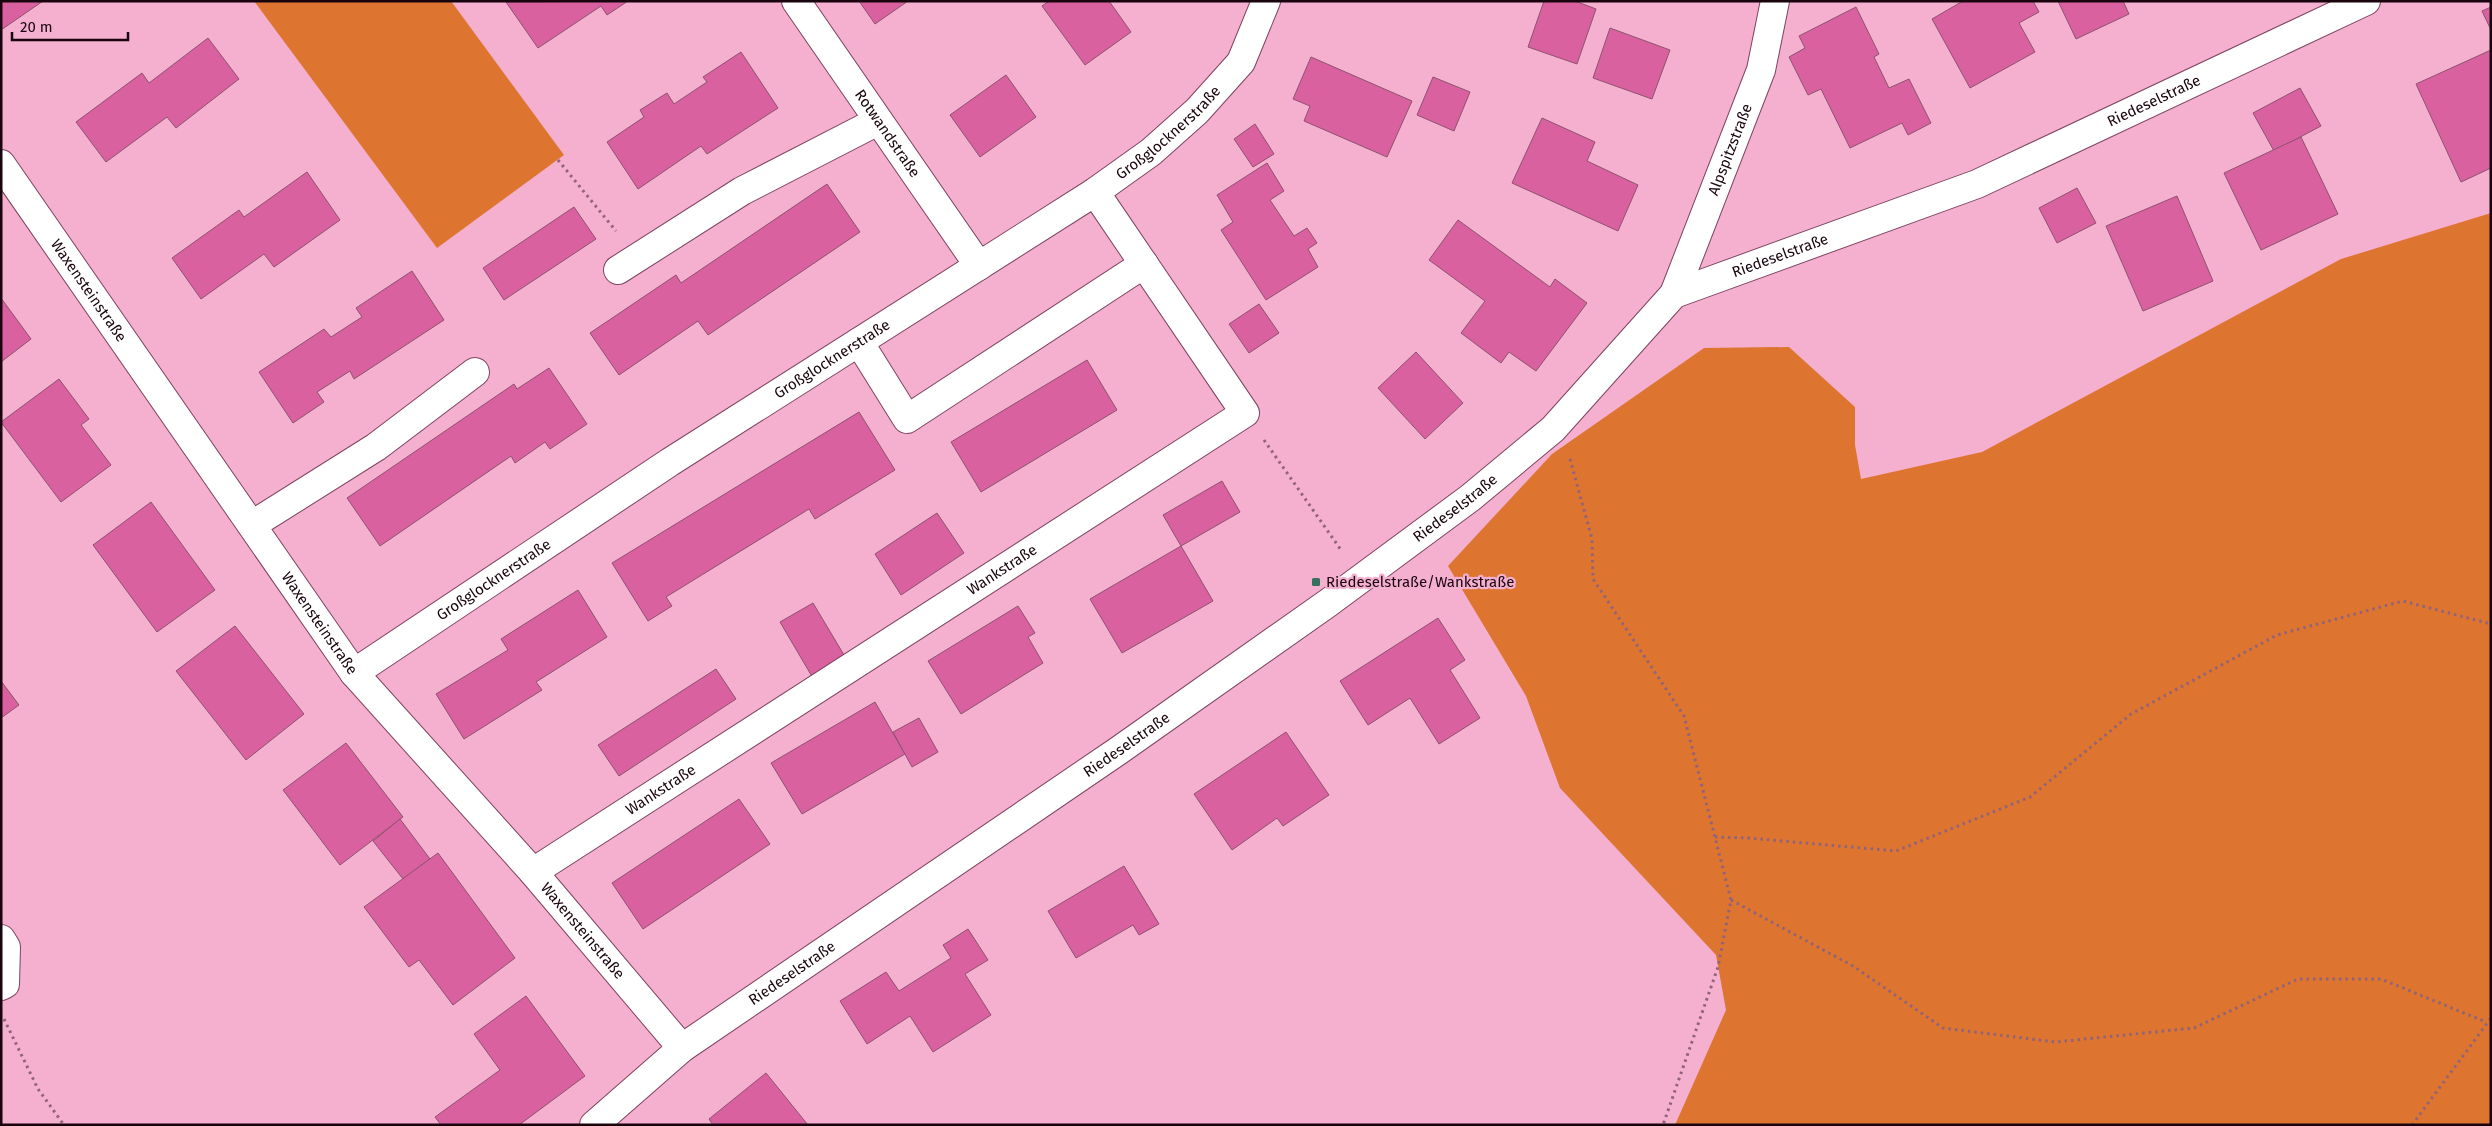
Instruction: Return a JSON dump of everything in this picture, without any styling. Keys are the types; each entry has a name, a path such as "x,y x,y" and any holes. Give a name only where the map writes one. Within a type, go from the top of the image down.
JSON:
{"street":[{"name":"Rotwandstraße","path":"796,1 979,266"},
{"name":"Großglocknerstraße","path":"354,673 670,462 1095,192 1151,152 1197,111 1241,62 1266,1"},
{"name":"Alpspitzstraße","path":"1674,294 1761,70 1775,1"},
{"name":"Riedeselstraße","path":"594,1125 682,1048 1118,751 1362,579 1470,498 1553,429 1674,294 1977,184 2366,1"},
{"path":"627,264 742,191 878,121"},
{"name":"Waxensteinstraße","path":"1,164 354,673 534,872 682,1048"},
{"path":"1095,192 1246,413"},
{"path":"859,342 907,419 1144,264"},
{"path":"252,525 376,447 475,372"},
{"name":"Wankstraße","path":"534,872 1246,413"},
{"path":"1,940 6,947 4,984 1,986"}],"path":[{"path":"558,160 627,264"},
{"path":"1246,413 1362,579"},
{"path":"1553,429 1566,444 1592,539 1594,579 1684,716 1731,900 1718,967 1663,1125"},
{"path":"1715,837 1748,838 1896,852 2030,797 2131,714 2277,635 2403,601 2491,624"},
{"path":"1731,900 1853,966 1943,1028 2055,1042 2194,1028 2298,980 2381,980 2486,1022"},
{"path":"1,1014 38,1089 64,1125"},
{"path":"2412,1125 2486,1022 2491,1018"}],"shaded area":[{"path":"254,1 451,1 564,155 437,248"},
{"path":"2491,213 2491,1125 1675,1125 1726,1010 1716,955 1560,788 1526,696 1448,566 1552,454 1704,348 1789,347 1855,407 1855,445 1861,479 1982,452 2341,259"}],"building":[{"path":"1,1 43,1 1,30"},
{"path":"628,1 607,15 601,6 538,48 506,2"},
{"path":"859,1 908,1 875,24"},
{"path":"1049,1 1109,1 1131,32 1085,65 1042,6"},
{"path":"1544,1 1575,1 1596,9 1577,64 1528,47"},
{"path":"1963,1 2033,1 2039,12 2019,23 2035,52 1970,88 1932,19"},
{"path":"2058,1 2123,1 2129,14 2076,39"},
{"path":"1856,7 1879,54 1874,57 1889,88 1909,79 1931,123 1908,135 1902,123 1850,148 1821,89 1808,95 1789,57 1805,48 1799,36"},
{"path":"2491,7 2491,30 2482,11"},
{"path":"1610,28 1670,50 1652,99 1593,78"},
{"path":"208,38 239,79 176,128 167,117 106,162 76,122 142,73 149,83"},
{"path":"2491,50 2491,168 2461,182 2416,84"},
{"path":"741,52 778,108 707,154 701,146 638,189 607,142 644,117 640,110 667,93 674,104 707,82 703,77"},
{"path":"1311,57 1412,101 1387,157 1304,121 1310,106 1293,99"},
{"path":"1006,75 1036,117 980,157 950,115"},
{"path":"1433,77 1470,92 1454,131 1417,115"},
{"path":"2300,88 2321,126 2274,151 2253,113"},
{"path":"1542,118 1595,142 1587,161 1638,185 1618,231 1512,183"},
{"path":"1255,124 1274,154 1253,167 1234,139"},
{"path":"2301,137 2338,214 2261,250 2224,173"},
{"path":"1267,163 1284,191 1270,200 1294,236 1307,228 1317,243 1308,249 1318,267 1266,300 1221,230 1233,222 1217,195"},
{"path":"307,172 340,220 274,267 264,254 201,299 172,258 239,210 244,217"},
{"path":"827,184 860,232 708,335 698,321 619,375 590,333 676,275 681,283"},
{"path":"2077,188 2096,223 2057,243 2039,208"},
{"path":"2177,196 2213,281 2143,311 2106,226"},
{"path":"574,207 596,239 504,300 483,268"},
{"path":"1458,220 1550,287 1555,279 1587,303 1536,371 1509,352 1501,363 1461,333 1485,301 1429,260"},
{"path":"412,271 444,320 354,379 350,371 317,392 324,402 293,423 259,372 324,329 331,337 362,317 356,308"},
{"path":"1,298 31,339 1,362"},
{"path":"1259,304 1279,333 1249,353 1229,324"},
{"path":"1416,352 1463,403 1425,439 1378,388"},
{"path":"1087,360 1117,410 981,492 951,442"},
{"path":"549,368 587,424 550,449 545,442 515,463 511,456 380,546 347,498 514,384 517,389"},
{"path":"59,379 89,419 81,425 111,465 61,502 1,422"},
{"path":"859,412 895,470 815,519 809,509 666,597 672,606 648,621 612,563"},
{"path":"1222,481 1240,512 1181,546 1163,515"},
{"path":"151,502 215,590 157,632 93,545"},
{"path":"937,513 964,553 901,595 875,554"},
{"path":"1181,546 1213,601 1122,653 1090,599"},
{"path":"578,590 607,637 536,682 542,690 464,739 436,694 508,650 501,639"},
{"path":"813,603 850,665 817,685 780,622"},
{"path":"1018,606 1035,633 1028,637 1043,663 961,714 928,661"},
{"path":"1438,618 1465,660 1450,670 1480,718 1439,744 1410,698 1368,725 1340,681"},
{"path":"235,626 304,714 246,760 176,671"},
{"path":"716,669 736,699 619,776 598,745"},
{"path":"1,681 19,705 1,718"},
{"path":"875,702 905,754 802,814 771,763"},
{"path":"919,718 938,752 912,767 893,732"},
{"path":"1286,732 1329,795 1283,826 1277,818 1232,850 1194,794"},
{"path":"346,743 403,817 340,865 283,790"},
{"path":"739,799 770,844 643,929 612,883"},
{"path":"400,819 430,859 403,879 373,841"},
{"path":"438,853 515,958 453,1005 419,960 409,967 364,907"},
{"path":"1124,866 1159,924 1139,935 1133,925 1076,958 1048,911"},
{"path":"968,929 988,960 965,974 991,1015 933,1052 910,1016 867,1044 840,1001 886,972 899,991 951,958 943,945"},
{"path":"526,996 585,1076 519,1125 441,1125 435,1117 500,1070 474,1034"},
{"path":"766,1073 808,1125 713,1125 709,1119"}],"place":[{"name":"Riedeselstraße/Wankstraße","path":"1316,582"}]}
